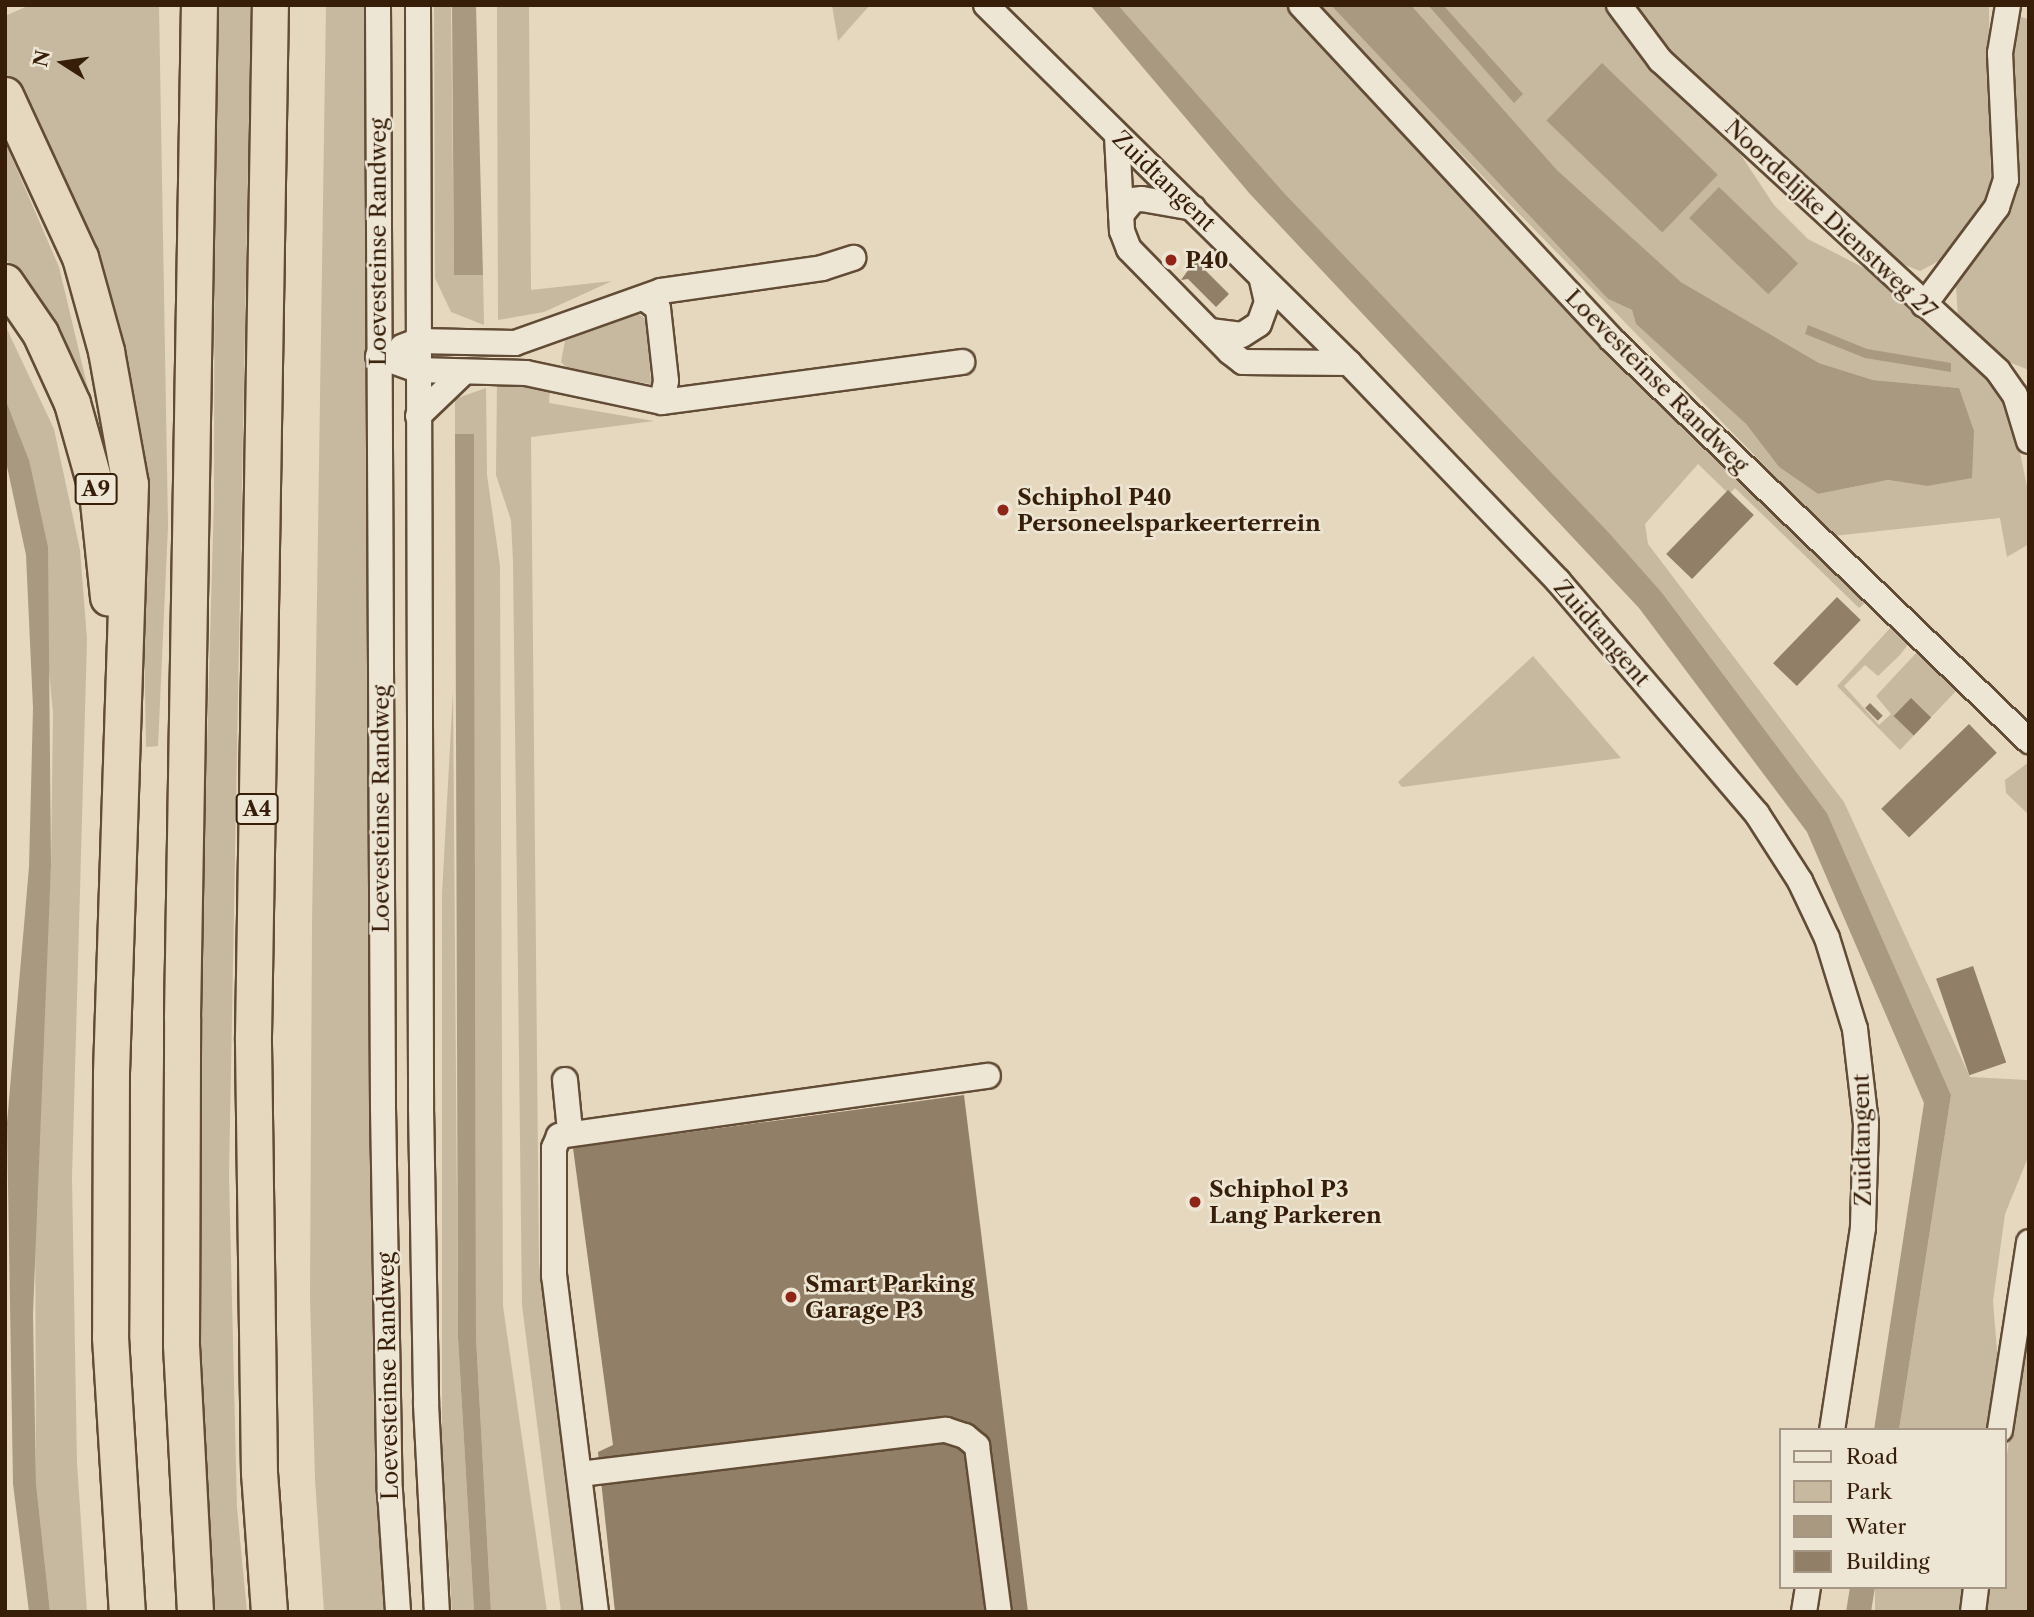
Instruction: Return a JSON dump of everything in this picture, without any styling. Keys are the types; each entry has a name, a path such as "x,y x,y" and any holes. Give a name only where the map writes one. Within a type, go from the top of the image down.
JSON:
{"highway":[{"path":"195,1612 181,1290 198,5"},
{"name":"A4","path":"269,1612 259,1473 253,1036 270,5"},
{"path":"5,95 80,257 106,351 130,484 120,715 110,1337 127,1612"},
{"name":"A9","path":"5,282 40,333 72,403 97,492 120,715"}],"street":[{"name":"Loevesteinse Randweg","path":"378,5 378,356 387,1368 398,1612"},
{"name":"Loevesteinse Randweg","path":"418,5 417,370 425,1405 437,1612"},
{"name":"Zuidtangent","path":"986,5 1349,363 1558,581 1756,814 1827,938 1863,1076 1867,1173 1832,1428"},
{"name":"Loevesteinse Randweg","path":"1301,5 1612,341 2029,741"},
{"name":"Noordelijke Dienstweg 27","path":"1619,5 1660,60 1998,371 2015,395 2029,441"},
{"path":"1924,304 1997,207 2006,180 2000,53 2008,5"},
{"path":"1117,136 1121,215 1129,249 1210,331 1243,362 1349,363"},
{"path":"1121,215 1133,200 1142,198 1194,209"},
{"path":"378,356 417,341 514,343 644,298 822,268 853,258"},
{"path":"1210,331 1242,335 1259,324 1267,302 1261,278"},
{"path":"644,298 658,308 666,381 662,402"},
{"path":"378,356 417,370 462,374 526,373 662,402 962,362"},
{"path":"418,416 462,374"},
{"path":"596,1612 554,1276 554,1148 559,1136 570,1131 988,1076"},
{"path":"565,1080 570,1131"},
{"path":"2001,1428 2019,1377 2029,1242"},
{"path":"580,1474 946,1430 965,1436 976,1446 999,1612"},
{"path":"1804,1612 1808,1589"},
{"path":"1973,1612 1976,1589"}],"green space":[{"path":"30,5 159,5 168,526 158,746 146,747 142,525 48,149 5,73 5,16"},
{"path":"215,5 251,5 229,1176 237,1508 247,1612 211,1612 192,1279 214,498"},
{"path":"326,5 369,5 373,1288 384,1612 324,1612 315,1479 310,1298 312,926"},
{"path":"434,5 451,5 454,275 483,275 484,325 451,312 435,278"},
{"path":"497,5 529,5 531,290 612,281 544,312 498,320"},
{"path":"832,5 870,5 838,41"},
{"path":"1118,5 1286,5 1866,602 1859,608 1735,488 1729,494 1698,464 1645,524 1648,544 1844,802 1970,1077 2027,1080 2029,1068 2029,1155 2005,1214 1993,1301 1999,1376 1991,1428 1899,1428 1951,1095 1827,813 1663,594 1286,195"},
{"path":"1316,5 1338,5 1608,299 1632,310 1636,324 1746,424 1779,467 1818,494 1888,480 1927,486 1959,388 1873,380 1819,363 1681,282 1557,170 1411,5 1605,5 1656,74 1733,143 1774,205 1808,239 1868,270 1988,377 2009,414 2019,448 2029,496 2029,544 2007,557 2000,518 1833,536"},
{"path":"1630,5 1989,6 1991,199 1948,256 1920,271 1890,259 1685,75"},
{"path":"2012,15 2029,19 2029,370 1996,357 1958,320 1956,285 2007,205"},
{"path":"5,142 59,267 102,448 72,359 38,300 5,258"},
{"path":"636,312 647,320 651,384 569,370 561,362 565,341"},
{"path":"5,325 54,429 80,550 87,639 72,1178 77,1463 87,1612 50,1612 36,1483 35,1175 51,865 53,713 29,460 5,398"},
{"path":"497,384 550,389 549,403 654,421 531,437 539,1263 585,1612 561,1612 522,1305 513,562 511,520 496,475"},
{"path":"486,388 487,475 500,566 503,1306 547,1612 491,1612 476,1337 474,435 455,434 455,399"},
{"path":"1892,626 1909,643 1900,655 1878,676 1865,665 1844,686 1879,725 1891,714 1876,696 1917,652 1956,691 1900,750 1837,686"},
{"path":"1533,656 1621,758 1402,787 1398,782"},
{"path":"453,691 458,1338 474,1612 452,1612 442,1443 442,894"},
{"path":"2029,762 2029,815 2006,793 2005,780"},
{"path":"2029,1316 2029,1612 1983,1612 1987,1589 2006,1589 2006,1460"},
{"path":"1875,1589 1967,1589 1967,1612 1875,1612"}],"water":[{"path":"452,5 476,5 483,275 454,275"},
{"path":"1090,5 1118,5 1286,195 1609,533 1663,594 1827,813 1951,1095 1899,1428 1874,1428 1924,1103 1807,832 1639,608 1250,194"},
{"path":"1331,5 1411,5 1557,170 1681,282 1819,363 1873,380 1959,388 1974,431 1972,478 1927,486 1888,480 1818,494 1779,467 1746,424 1636,324 1632,310 1608,299"},
{"path":"1428,5 1443,5 1523,94 1514,103"},
{"path":"1602,63 1718,175 1662,232 1546,121"},
{"path":"1719,187 1798,263 1768,294 1689,218"},
{"path":"1808,325 1867,349 1951,363 1951,372 1865,358 1805,334"},
{"path":"5,398 29,460 48,547 51,865 33,1314 36,1483 50,1612 29,1612 13,1484 7,1123 29,867 33,708 26,555 5,457"},
{"path":"455,434 474,434 476,1337 491,1612 474,1612 458,1338"},
{"path":"1850,1589 1875,1589 1871,1612 1846,1612"}],"building":[{"path":"1197,258 1203,258 1201,266 1229,294 1216,307 1188,279 1181,280"},
{"path":"1728,490 1754,515 1692,579 1666,554"},
{"path":"1837,597 1861,620 1797,686 1773,663"},
{"path":"1911,698 1931,717 1914,735 1894,716"},
{"path":"1870,703 1883,716 1878,721 1865,708"},
{"path":"1969,724 1997,753 1909,838 1881,809"},
{"path":"1973,966 2006,1062 1969,1075 1936,979"},
{"name":"Smart Parking Garage P3","path":"964,1095 1028,1612 615,1612 598,1452 613,1445 573,1148"}],"place":[{"name":"P40","path":"1171,260"},
{"name":"Schiphol P40 Personeelsparkeerterrein","path":"1003,510"},
{"name":"Schiphol P3 Lang Parkeren","path":"1195,1202"},
{"name":"Smart Parking Garage P3","path":"791,1297"}]}
